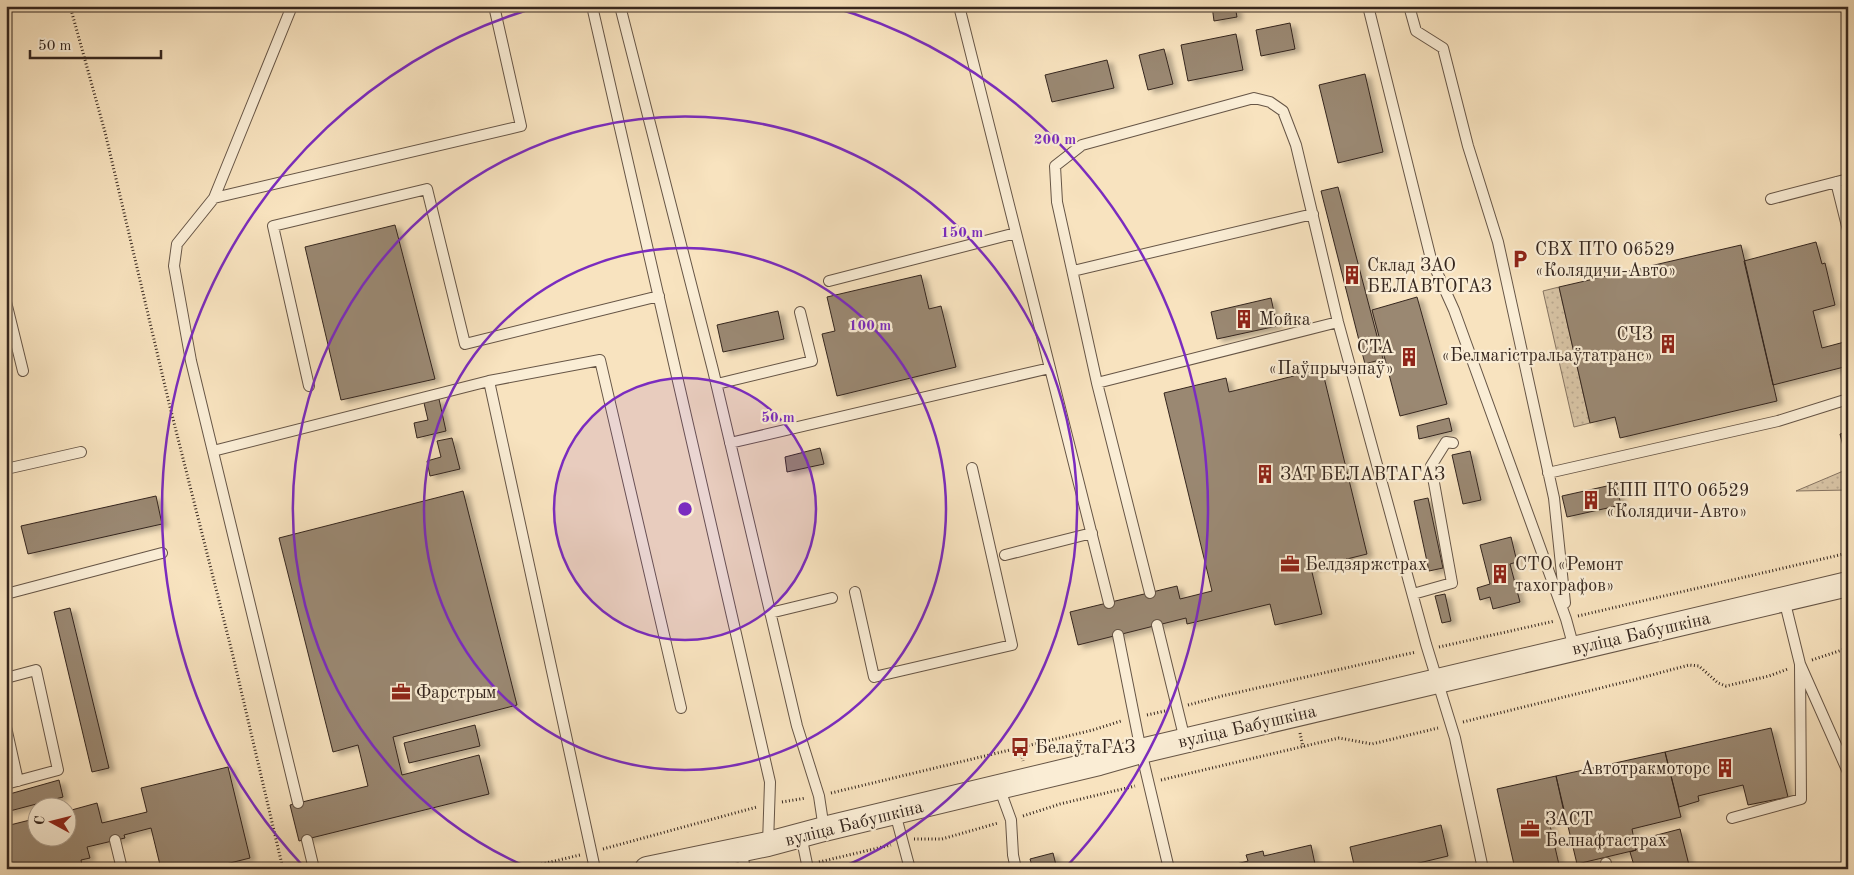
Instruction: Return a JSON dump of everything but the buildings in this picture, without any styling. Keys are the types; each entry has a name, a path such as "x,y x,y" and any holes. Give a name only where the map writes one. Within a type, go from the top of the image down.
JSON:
{"street":[{"name":"вуліца Бабушкіна","path":"646,869 743,859 768,844 824,829 1099,763 1185,740 1848,584"}],"lane":[{"path":"292,6 214,198 177,244 174,266 191,361 298,803"},
{"path":"214,198 522,126 494,6"},
{"path":"592,6 770,782 771,804 768,844"},
{"path":"620,6 717,384 797,726 819,796 824,829"},
{"path":"959,6 1110,603"},
{"path":"1368,6 1431,259 1454,310 1566,619 1574,648"},
{"path":"1409,6 1416,31 1443,48 1468,146 1498,242 1554,498 1566,619"},
{"path":"1150,593 1098,383 1057,202 1055,166 1082,145 1254,98 1270,102 1283,111 1296,145 1338,322 1437,681 1451,725 1483,869"},
{"path":"1771,199 1848,178"},
{"path":"1836,182 1848,230"},
{"path":"309,386 273,226 427,189 465,344 659,296"},
{"path":"1073,271 1312,214"},
{"path":"829,281 1016,233"},
{"path":"6,302 22,371"},
{"path":"717,384 812,361 800,312"},
{"path":"1098,383 1338,322"},
{"path":"212,451 489,381 600,360 681,708"},
{"path":"730,443 1050,368"},
{"path":"489,381 595,869"},
{"path":"1548,473 1778,421 1848,399"},
{"path":"1413,594 1452,584 1431,466 1446,442 1453,443"},
{"path":"6,469 81,452"},
{"path":"855,592 874,677 1012,645 972,468"},
{"path":"1005,555 1092,533"},
{"path":"6,594 162,553"},
{"path":"770,613 832,598"},
{"path":"1784,599 1800,664 1848,772"},
{"path":"1157,626 1185,740"},
{"path":"1118,635 1140,751 1169,869"},
{"path":"1732,818 1801,800 1800,664"},
{"path":"6,678 36,670 58,770 6,784"},
{"path":"6,727 18,781"},
{"path":"999,787 1011,820 1013,855 1016,869"},
{"path":"895,813 910,869"},
{"path":"801,835 808,867"},
{"path":"115,840 122,869"},
{"path":"307,840 314,869"}],"path":[{"path":"70,6 105,132 283,869"},
{"path":"808,867 903,842 942,839 1060,804 1339,738 1372,744 1689,665 1699,666 1718,683 1726,686 1769,676 1848,648"}],"shaded area":[{"path":"1559,287 1590,423 1574,427 1543,291"},
{"path":"1848,469 1848,490 1796,491"}],"place":[{"name":"СВХ ПТО 06529 «Колядичи-Авто»","path":"1520,259"},
{"name":"Склад ЗАО БЕЛАВТОГАЗ","path":"1352,275"},
{"name":"Мойка","path":"1244,319"},
{"name":"СЧЗ «Белмагістральаўтатранс»","path":"1668,344"},
{"name":"СТА «Паўпрычэпаў»","path":"1409,357"},
{"name":"ЗАТ БЕЛАВТАГАЗ","path":"1265,474"},
{"name":"КПП ПТО 06529 «Колядичи-Авто»","path":"1591,500"},
{"name":"Белдзяржстрах","path":"1290,564"},
{"name":"СТО «Ремонт тахографов»","path":"1500,574"},
{"name":"Фарстрым","path":"401,692"},
{"name":"БелаўтаГАЗ","path":"1020,747"},
{"name":"Автотракмоторс","path":"1725,768"},
{"name":"ЗАСТ Белнафтастрах","path":"1530,829"}]}
